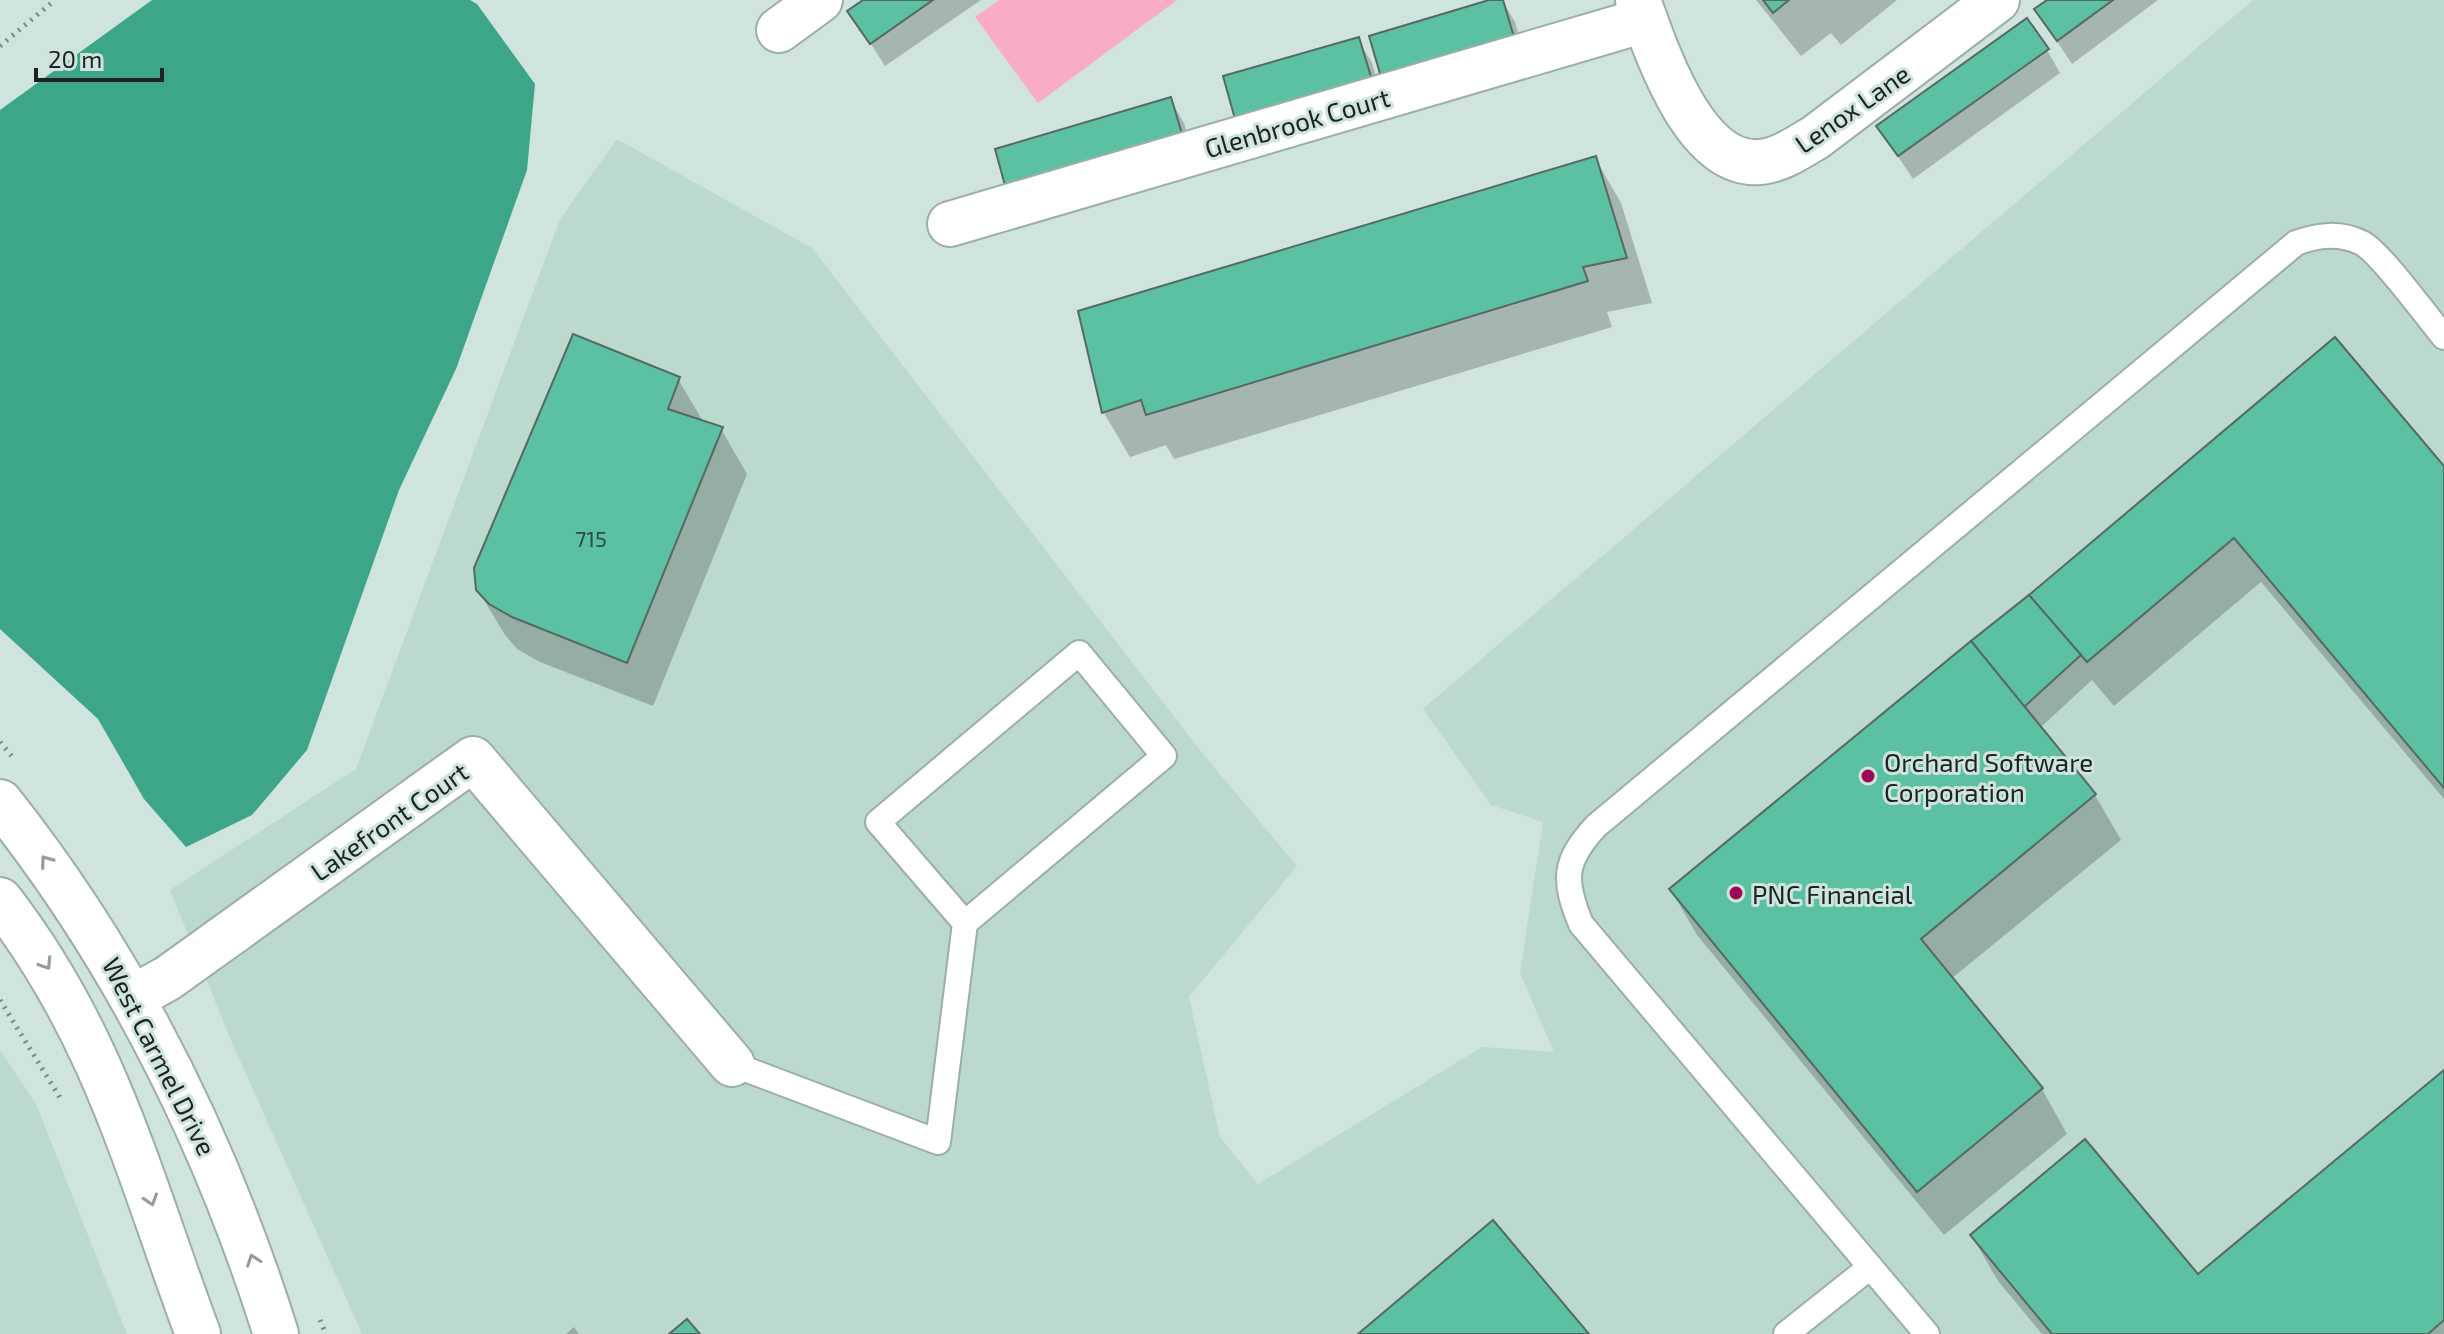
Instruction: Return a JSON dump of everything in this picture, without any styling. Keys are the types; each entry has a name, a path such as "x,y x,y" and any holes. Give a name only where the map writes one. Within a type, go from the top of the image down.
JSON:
{"street":[{"path":"779,30 820,0"},
{"name":"Lenox Lane","path":"1641,10 1688,115 1701,134 1716,150 1740,160 1760,162 1784,156 1816,137 1997,0"},
{"name":"Glenbrook Court","path":"950,224 1641,10"},
{"name":"Lakefront Court","path":"134,997 168,978 473,759 732,1064"},
{"name":"West Carmel Drive","path":"0,802 74,902 134,997 216,1164 255,1266 276,1334"},
{"path":"0,900 54,977 90,1043 127,1130 198,1334"}],"lane":[{"path":"1927,1334 1581,924 1569,894 1568,867 1579,846 1596,826 2296,243 2317,236 2330,236 2365,245 2444,337"},
{"path":"732,1064 938,1142 965,923 1164,756 1079,653 878,822 965,923"},
{"path":"1786,1334 1870,1267"}],"path":[{"path":"0,46 55,0"},
{"path":"0,1000 66,1108"}],"shaded area":[{"path":"152,0 470,0 477,4 535,84 527,170 456,369 399,490 307,750 252,815 186,847 144,799 98,719 0,629 0,110"},
{"path":"999,0 1177,0 1038,103 975,17"},
{"path":"2253,0 2444,0 2444,1334 362,1334 230,1038 170,890 356,769 560,219 617,139 812,248 1203,754 1297,866 1189,997 1220,1137 1258,1184 1482,1047 1554,1052 1520,973 1543,822 1491,805 1423,709"},
{"path":"0,1050 36,1104 127,1334 0,1334"}],"building":[{"path":"863,0 933,0 870,44 847,11"},
{"path":"1489,0 1503,0 1514,37 1381,77 1369,36"},
{"path":"1763,0 1789,0 1773,13"},
{"path":"2047,0 2113,0 2057,41 2034,9"},
{"path":"2027,18 2049,49 1898,156 1876,126"},
{"path":"1359,37 1372,80 1235,119 1223,76"},
{"path":"1171,97 1183,137 1006,189 995,149"},
{"path":"1596,156 1627,258 1583,267 1588,281 1146,415 1141,400 1102,413 1078,311"},
{"path":"573,334 680,377 668,409 723,427 627,663 512,617 489,604 476,590 474,568"},
{"path":"2335,337 2444,466 2444,788 2234,538 2087,662 2029,595"},
{"path":"2029,595 2081,655 2024,707 1971,641"},
{"path":"1971,641 2096,794 1921,939 2043,1088 1917,1192 1669,889"},
{"path":"2444,1070 2444,1320 2428,1334 2052,1334 1970,1235 2085,1139 2198,1274"},
{"path":"1493,1220 1589,1334 1358,1334"},
{"path":"687,1319 700,1334 669,1334"}],"place":[{"name":"Orchard Software Corporation","path":"1868,776"},
{"name":"PNC Financial","path":"1736,893"}]}
